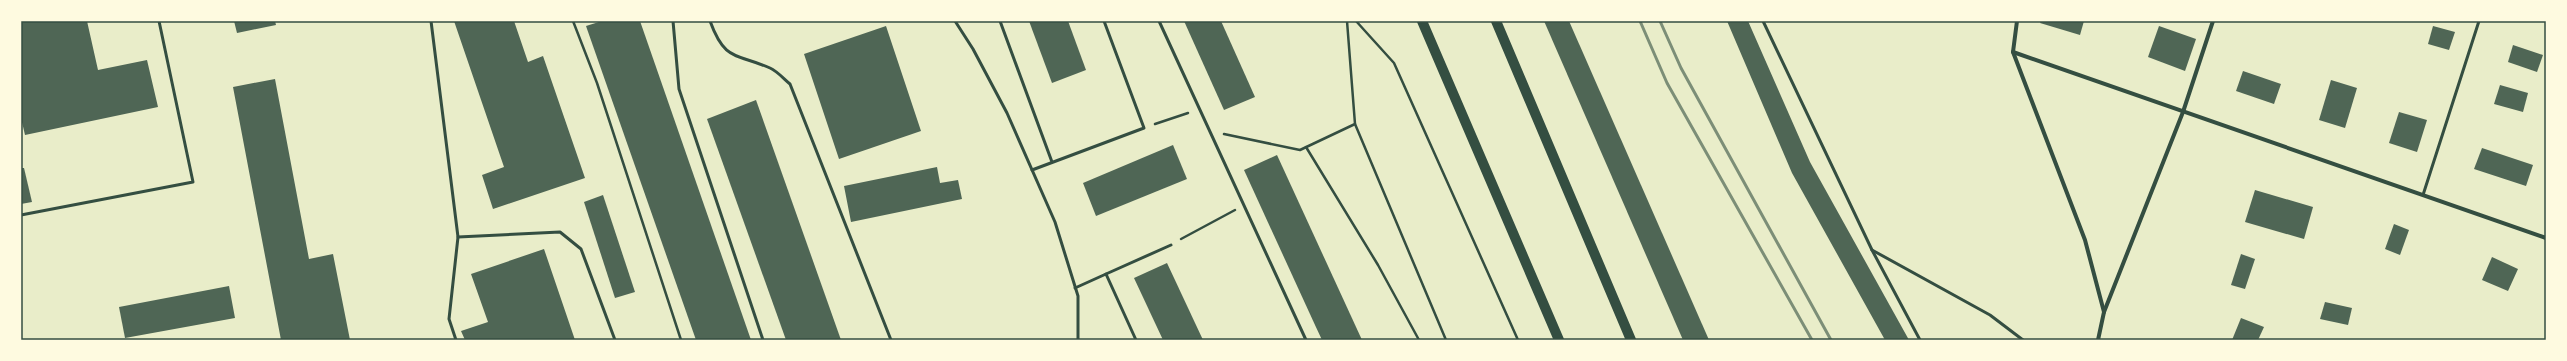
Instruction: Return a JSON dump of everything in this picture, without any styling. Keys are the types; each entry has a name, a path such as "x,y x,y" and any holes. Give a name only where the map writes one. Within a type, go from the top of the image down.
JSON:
{"main road":[{"path":"1422,21 1559,340"},
{"path":"1496,21 1631,340"}],"street":[{"path":"2017,21 2013,52 2085,240 2104,312"},
{"path":"2098,340 2104,312 2183,112 2213,21"},
{"path":"2013,52 2546,238"}],"lane":[{"path":"21,215 193,182 160,21"},
{"path":"430,21 458,236 448,319 456,340"},
{"path":"673,21 679,89 763,340"},
{"path":"710,21 717,41 733,56 771,69 790,84 891,340"},
{"path":"955,21 973,49 1007,113 1055,222 1078,296 1078,340"},
{"path":"1000,21 1052,162"},
{"path":"1032,170 1144,128 1104,21"},
{"path":"1159,21 1306,340"},
{"path":"1763,21 1872,250 1920,340"},
{"path":"2423,195 2479,21"},
{"path":"458,236 560,232 581,249 614,340"},
{"path":"1075,288 1171,245"},
{"path":"1872,250 1990,315 2023,340"},
{"path":"1106,274 1136,340"}],"path":[{"path":"573,21 597,83 681,340"},
{"path":"1347,21 1355,124 1446,340"},
{"path":"1356,21 1394,63 1518,340"},
{"path":"1144,128 1200,109"},
{"path":"1211,131 1300,150 1355,124"},
{"path":"1306,147 1378,265 1419,340"},
{"path":"1171,245 1244,205"}],"building":[{"path":"21,21 87,21 98,70 147,60 158,107 25,135 21,118"},
{"path":"234,21 275,21 276,25 237,33"},
{"path":"454,21 514,21 528,62 543,56 585,178 493,209 482,175 504,167"},
{"path":"602,21 640,21 751,340 696,340 586,26"},
{"path":"1029,21 1068,21 1086,70 1052,83"},
{"path":"1184,21 1221,21 1255,97 1224,110"},
{"path":"1544,21 1569,21 1709,340 1683,340"},
{"path":"1727,21 1748,21 1810,162 1909,340 1885,340 1792,173"},
{"path":"2041,21 2084,21 2080,35 2040,23"},
{"path":"886,26 921,131 839,159 804,54"},
{"path":"2159,26 2196,39 2185,71 2148,57"},
{"path":"2433,26 2455,32 2449,50 2428,44"},
{"path":"2513,45 2543,55 2537,72 2508,62"},
{"path":"2243,71 2281,84 2274,104 2236,91"},
{"path":"275,79 309,259 333,254 350,340 281,340 233,87"},
{"path":"2331,80 2357,88 2345,128 2319,120"},
{"path":"2500,85 2528,93 2523,112 2494,104"},
{"path":"756,100 841,340 786,340 707,119"},
{"path":"2399,112 2427,120 2417,152 2389,143"},
{"path":"1173,145 1187,179 1096,216 1083,183"},
{"path":"2482,148 2533,165 2526,186 2474,169"},
{"path":"1277,155 1362,340 1322,340 1315,325 1244,170"},
{"path":"937,167 940,183 958,180 962,199 851,222 844,186"},
{"path":"21,168 24,168 32,202 21,204"},
{"path":"2255,190 2313,207 2304,239 2245,222"},
{"path":"603,195 635,292 615,298 584,202"},
{"path":"2394,224 2409,230 2400,255 2385,249"},
{"path":"544,249 575,340 465,340 461,331 488,322 471,274"},
{"path":"2241,254 2255,259 2245,289 2231,285"},
{"path":"2492,257 2518,269 2508,291 2482,280"},
{"path":"1167,263 1203,340 1163,340 1134,278"},
{"path":"229,286 235,318 125,338 119,307"},
{"path":"2325,302 2352,308 2348,325 2320,319"},
{"path":"2241,318 2264,327 2258,340 2232,340"}],"railway":[{"path":"1640,21 1667,83 1812,340"},
{"path":"1660,21 1681,68 1831,340"}]}
